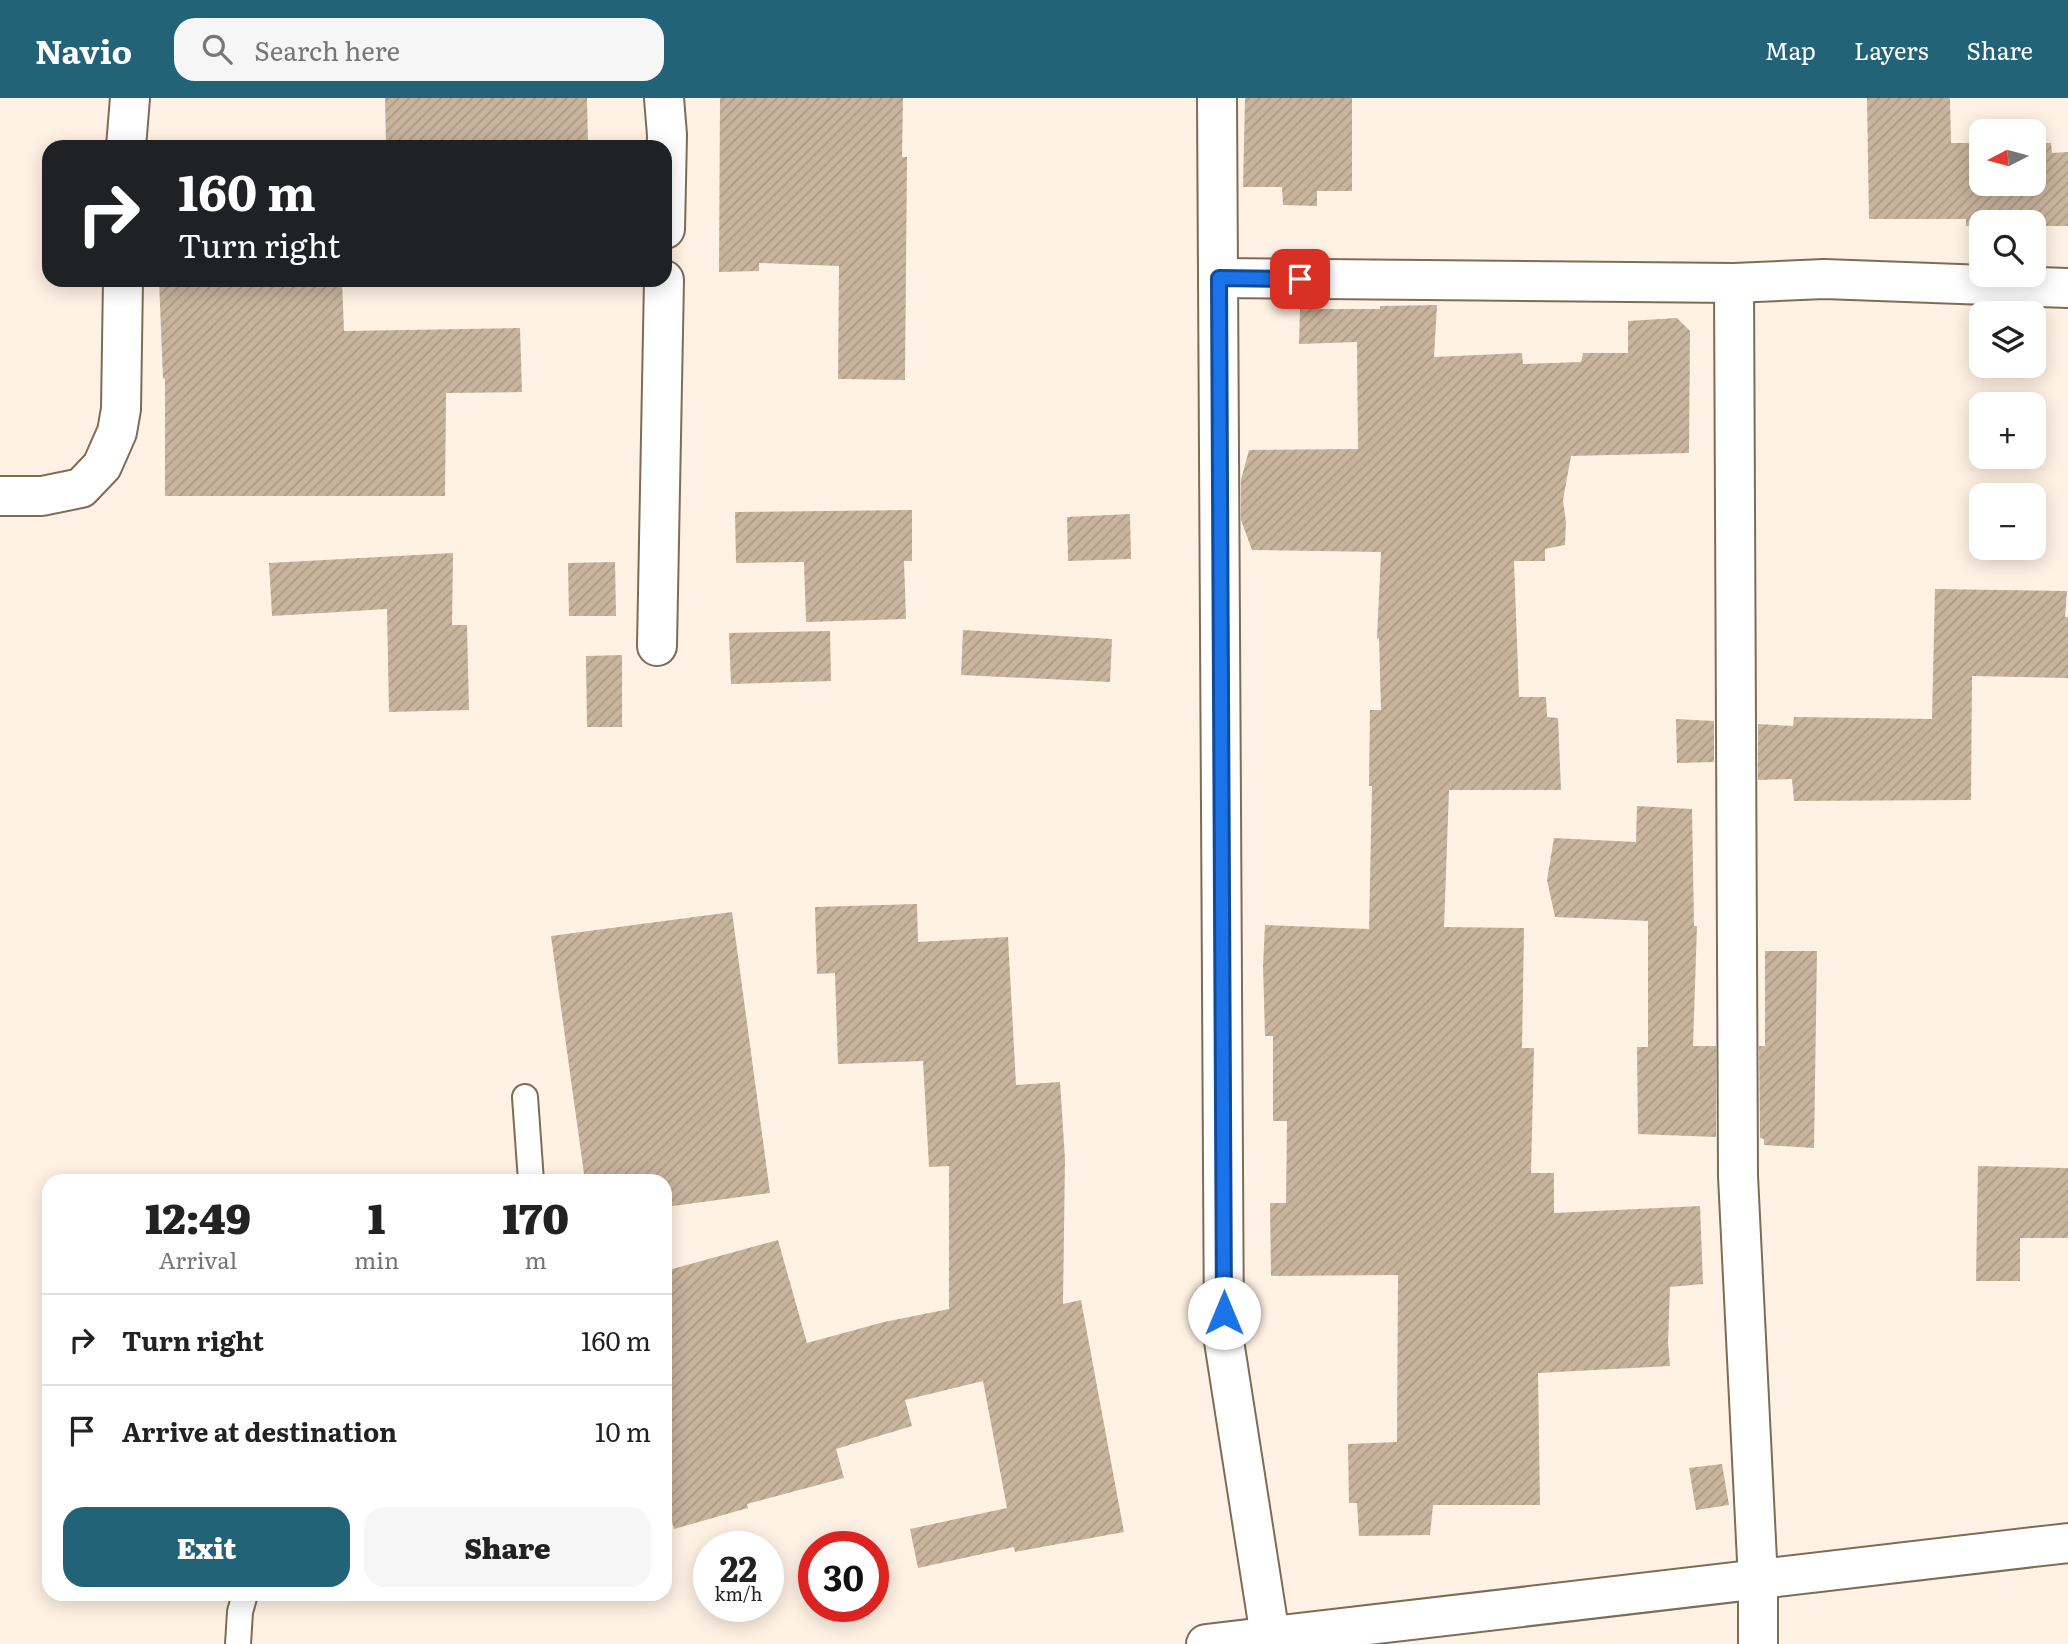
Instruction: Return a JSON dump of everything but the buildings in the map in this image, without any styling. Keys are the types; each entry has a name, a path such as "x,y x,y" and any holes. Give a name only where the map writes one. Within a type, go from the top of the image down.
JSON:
{"street":[{"path":"127,140 130,98"},
{"path":"664,98 667,140"},
{"path":"1217,98 1224,1341 1270,1636"},
{"path":"1219,278 1734,283 1824,279 2068,288"},
{"path":"1734,283 1738,1176 1758,1581 1758,1644"},
{"path":"0,496 42,496 81,488 102,466 117,432 121,409 123,287"},
{"path":"657,646 664,287"},
{"path":"1206,1644 2068,1543"}],"lane":[{"path":"524,1097 530,1174"},
{"path":"238,1644 243,1601"}],"route":[{"path":"1224,1313 1219,278 1300,279"}]}
